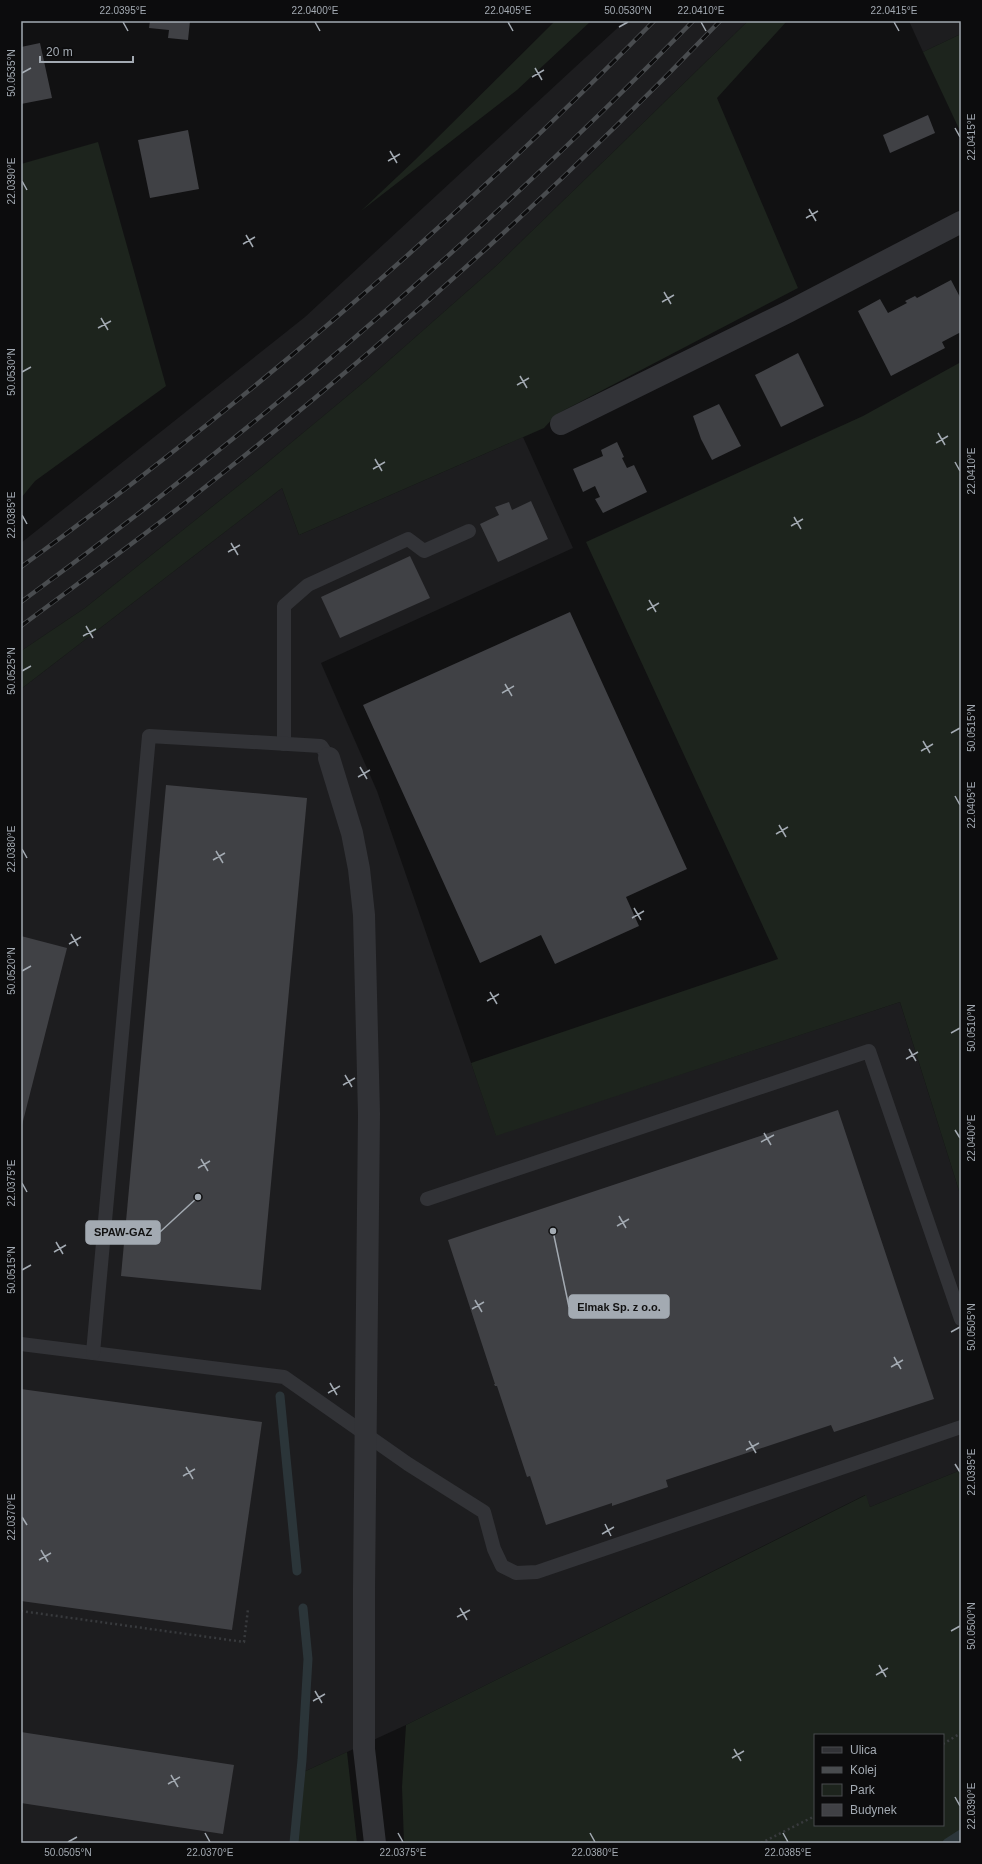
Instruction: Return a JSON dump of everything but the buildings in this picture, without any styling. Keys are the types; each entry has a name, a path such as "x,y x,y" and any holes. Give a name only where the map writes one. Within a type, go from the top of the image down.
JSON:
{"street":[{"path":"561,424 788,312 961,222"},
{"path":"329,758 352,833 359,868 364,915 369,1114 364,1589 364,1749 375,1843"}],"lane":[{"path":"284,744 284,606 308,585 408,539 424,551 469,532"},
{"path":"93,1353 149,736 321,746 329,758"},
{"path":"426,1199 869,1051 961,1318"},
{"path":"21,1344 284,1377 408,1464 484,1512 494,1549 502,1566 516,1573 537,1572 961,1427"}],"path":[{"path":"21,1611 244,1642 248,1609"},
{"path":"944,1743 961,1733"},
{"path":"761,1843 814,1816"}],"shaded area":[{"path":"625,21 748,21 496,266 369,378 262,467 85,608 21,651 21,543 305,317"},
{"path":"909,21 961,21 961,34 923,52"},
{"path":"523,437 573,548 321,663 377,791 496,1135 900,1002 961,1197 961,1470 870,1507 865,1495 406,1725 297,1775 290,1843 21,1843 21,689 282,488 299,535"}],"green space":[{"path":"555,21 591,21 517,90 361,211 415,160"},
{"path":"748,21 787,21 717,98 798,288 557,414 544,428 299,535 282,488 21,689 21,651 85,608 262,467 369,378 496,266"},
{"path":"961,34 961,133 923,52"},
{"path":"98,142 166,386 35,481 21,498 21,164"},
{"path":"961,362 961,1197 900,1002 496,1136 471,1063 778,959 586,542 863,416"},
{"path":"961,1470 961,1843 404,1843 402,1787 406,1725 866,1495 870,1507"},
{"path":"347,1752 357,1843 290,1843 297,1775"}],"waterway":[{"path":"280,1396 297,1571"},
{"path":"294,1843 302,1760 308,1659 303,1608"},
{"path":"947,1843 961,1834"}],"railway":[{"path":"21,567 188,440 349,307 504,167 580,95 654,21"},
{"path":"21,602 198,467 369,325 534,177 693,21"},
{"path":"21,626 185,503 325,390 394,331 528,211 720,21"}],"place":[{"name":"SPAW-GAZ","path":"198,1197"},
{"name":"Elmak Sp. z o.o.","path":"553,1231"}]}
